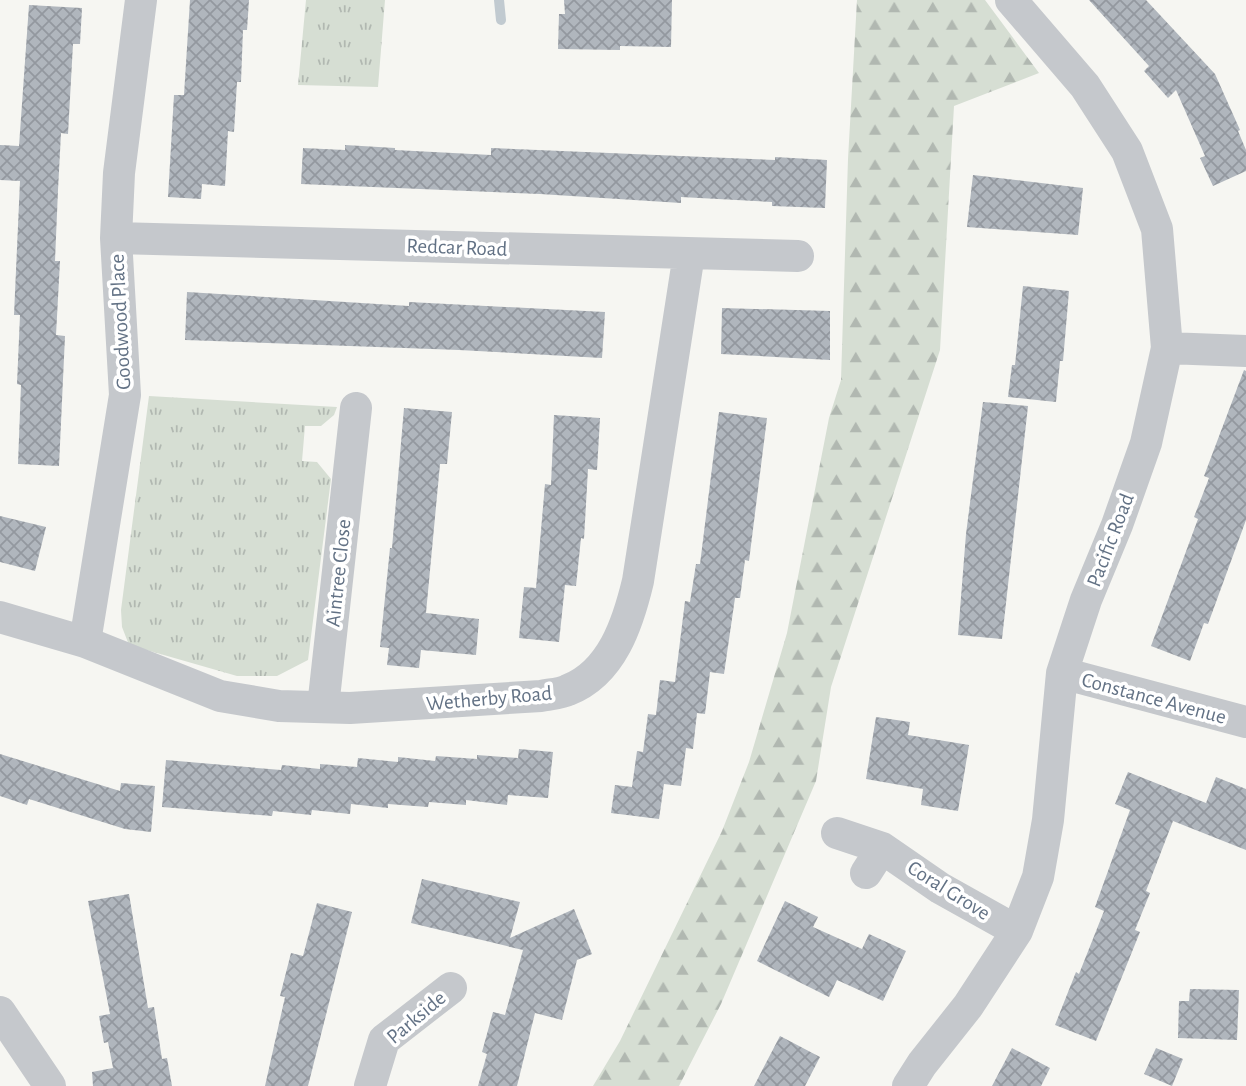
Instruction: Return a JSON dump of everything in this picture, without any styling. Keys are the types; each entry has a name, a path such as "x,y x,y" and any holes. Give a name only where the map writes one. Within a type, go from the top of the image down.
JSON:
{"street":[{"name":"Goodwood Place","path":"85,642 125,395 116,238 119,173 141,0"},
{"name":"Pacific Road","path":"908,1086 968,1006 1017,931 1038,877 1048,820 1062,673 1086,600 1117,525 1146,443 1167,348 1157,229 1126,151 1085,86 1011,0"},
{"name":"Redcar Road","path":"116,238 798,256"},
{"name":"Wetherby Road","path":"0,617 85,642 220,696 279,706 350,708 541,696 567,691 604,664 631,611 689,254"},
{"path":"1167,348 1246,351"},
{"name":"Aintree Close","path":"323,707 345,428"},
{"name":"Constance Avenue","path":"1062,673 1246,722"},
{"name":"Coral Grove","path":"837,833 874,860 940,887 1017,931"},
{"name":"Parkside","path":"370,1086 384,1040 451,988"},
{"path":"0,1012 50,1086"}],"green space":[{"path":"306,0 385,0 378,87 298,85"},
{"path":"857,0 985,0 1039,73 954,106 940,350 831,687 816,781 721,1004 679,1086 593,1086 620,1041 722,831 749,762 787,633 829,418 841,380 848,159"},
{"path":"149,396 337,407 334,415 321,426 305,426 302,461 317,462 331,479 308,660 277,676 237,676 129,645 122,627 121,610"}],"building":[{"path":"190,0 249,0 247,30 243,30 241,82 237,82 234,132 228,131 225,186 202,184 201,199 168,197 174,95 184,95"},
{"path":"564,0 672,0 671,47 558,49 559,14 565,14"},
{"path":"1089,0 1146,0 1215,74 1240,130 1238,131 1246,150 1246,171 1213,186 1200,158 1205,156 1176,90 1168,98 1144,71 1149,66"},
{"path":"29,5 82,8 80,44 73,44 68,134 61,133 58,190 55,261 60,261 56,335 65,336 59,466 18,464 20,315 14,315 20,181 0,180 0,145 19,146"},
{"path":"345,145 491,155 491,148 827,160 825,208 681,197 681,203 301,184 303,148 345,150"},
{"path":"973,175 1083,188 1078,235 967,227"},
{"path":"1023,286 1069,291 1063,361 1060,361 1056,402 1008,397 1012,365 1015,365"},
{"path":"187,292 409,306 409,302 605,312 602,358 185,340"},
{"path":"722,308 830,311 830,360 721,354"},
{"path":"1244,370 1246,520 1208,624 1204,623 1190,661 1151,646 1198,519 1194,517 1209,478 1204,476"},
{"path":"983,402 1028,406 1002,639 958,635 966,534"},
{"path":"404,408 452,412 447,464 440,464 426,613 479,619 476,655 421,650 419,668 387,665 389,648 380,647"},
{"path":"719,412 767,418 749,561 745,560 740,598 735,598 724,674 710,672 705,714 697,713 693,749 686,748 681,786 664,784 659,819 611,813 615,785 632,787 637,751 643,752 648,714 656,715 660,680 675,682 685,601 690,602 696,564 700,564"},
{"path":"554,415 600,418 597,470 588,469 584,539 581,538 576,586 565,585 559,642 519,638 524,587 536,588 545,484 551,485"},
{"path":"0,516 46,527 35,571 0,562"},
{"path":"876,717 910,722 908,735 969,745 958,811 921,805 923,789 866,779"},
{"path":"519,749 553,752 548,798 508,795 507,805 466,800 466,805 429,802 428,807 388,804 388,808 351,804 350,814 312,810 311,815 273,811 272,816 162,807 166,760 281,770 282,765 320,769 320,764 357,767 358,758 398,762 398,757 435,761 436,756 518,758"},
{"path":"0,754 120,791 121,783 155,786 151,832 125,829 29,799 27,805 0,796"},
{"path":"1128,772 1206,803 1216,777 1246,789 1246,850 1173,821 1146,891 1150,893 1135,930 1140,932 1096,1041 1055,1025 1104,911 1095,907 1130,810 1115,804"},
{"path":"422,879 520,902 510,938 574,909 592,954 577,960 562,1020 535,1013 517,1086 478,1086 487,1054 482,1052 493,1012 505,1015 523,950 411,923"},
{"path":"129,894 148,1008 154,1007 162,1059 167,1058 172,1086 93,1086 92,1072 113,1068 108,1042 104,1043 99,1016 110,1014 88,901"},
{"path":"785,901 818,917 813,927 862,949 869,934 906,951 883,1001 837,980 829,997 757,961"},
{"path":"317,903 352,912 308,1086 265,1086 285,997 280,996 291,953 303,956"},
{"path":"1190,989 1239,990 1237,1040 1178,1038 1179,1001 1189,1001"},
{"path":"780,1036 820,1057 805,1086 754,1086"},
{"path":"1012,1048 1050,1068 1041,1086 992,1086"},
{"path":"1156,1048 1183,1059 1172,1086 1144,1074"}],"waterway":[{"path":"499,0 501,20"}]}
